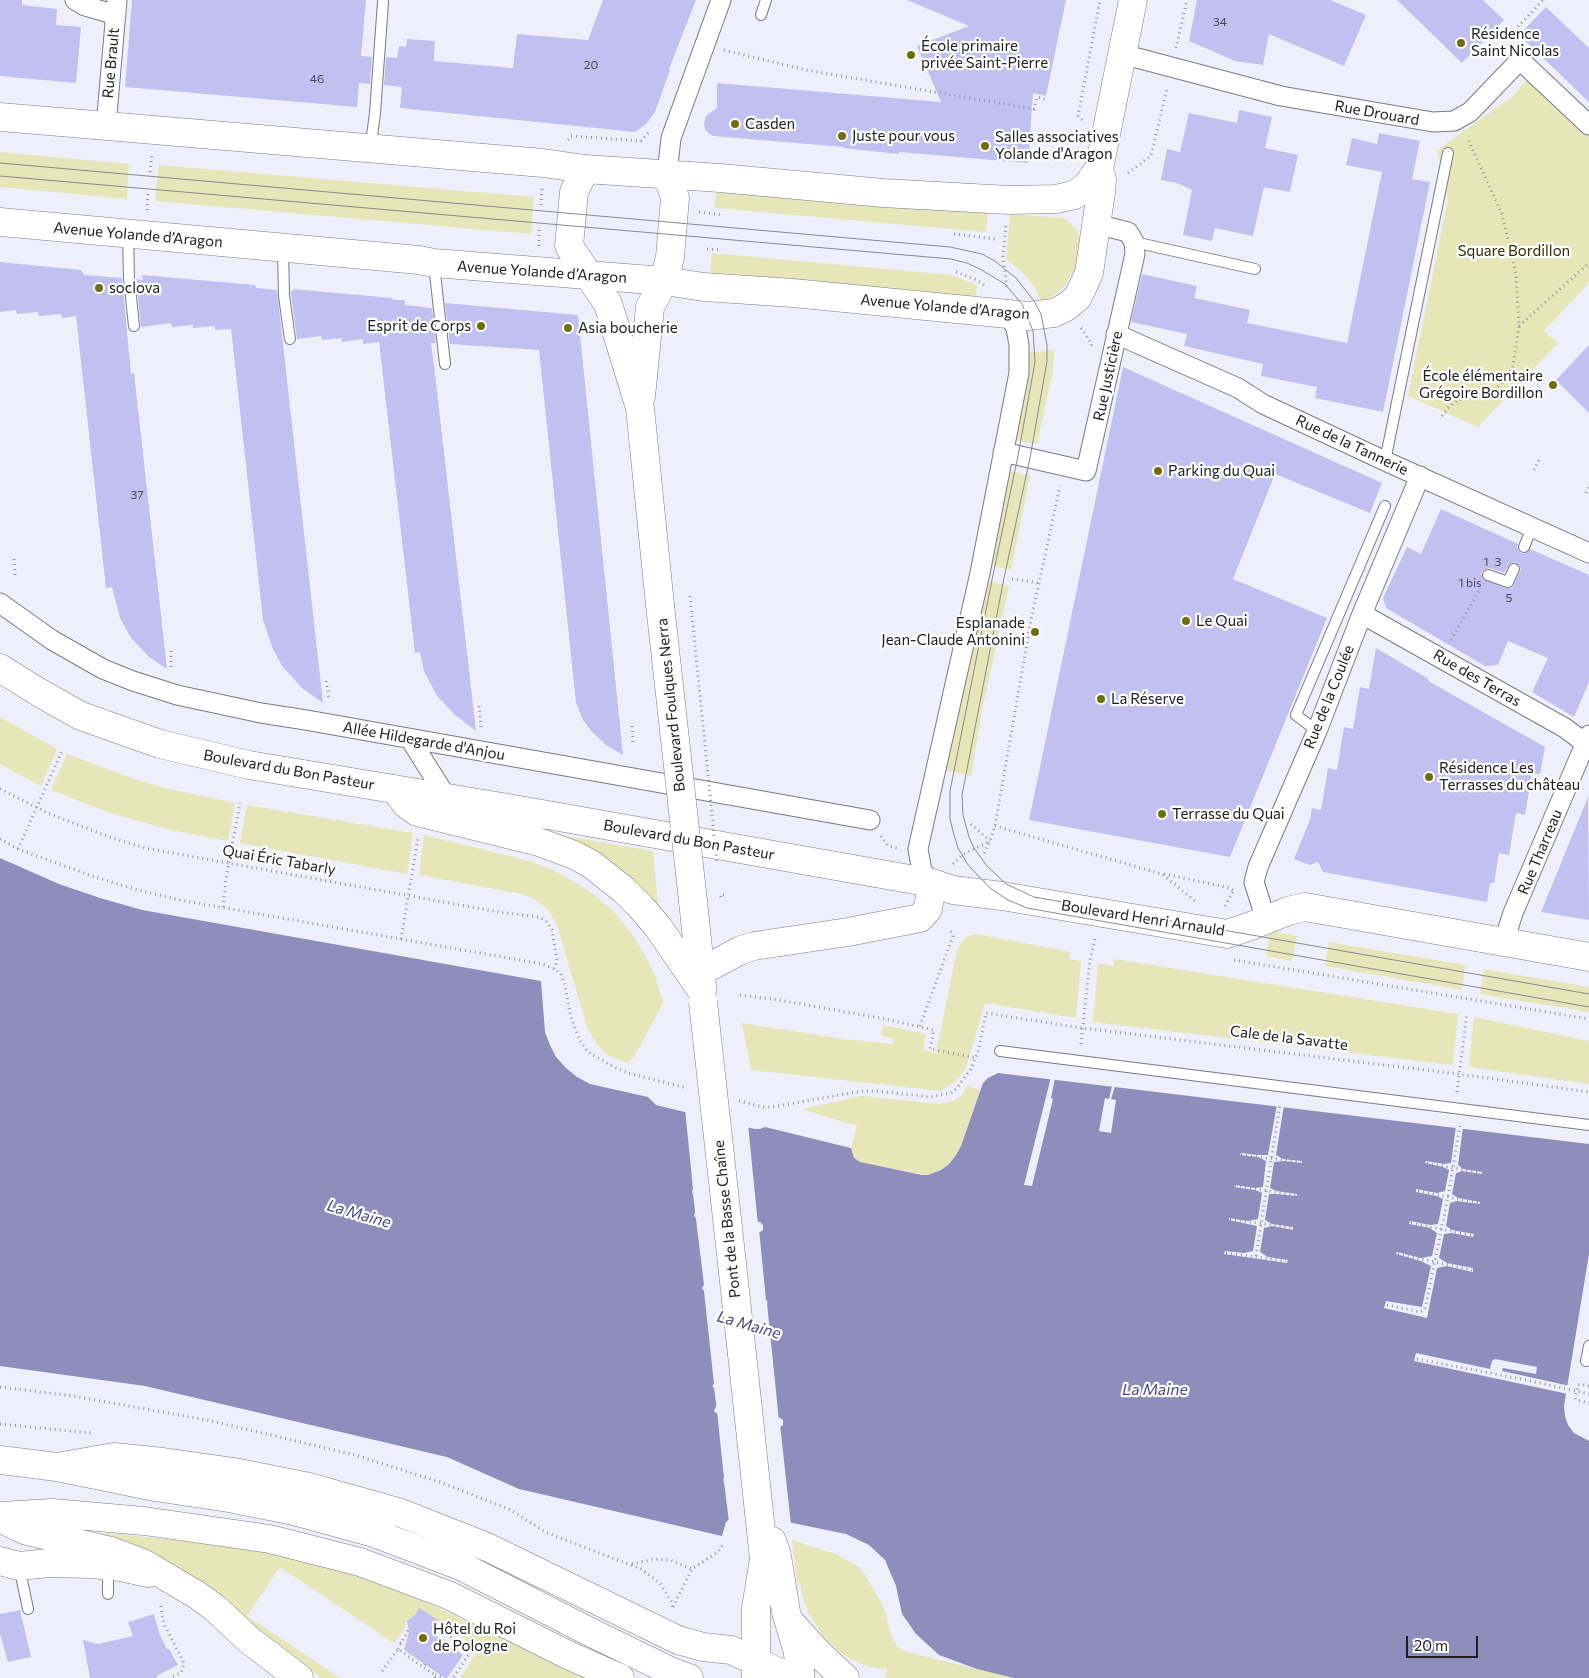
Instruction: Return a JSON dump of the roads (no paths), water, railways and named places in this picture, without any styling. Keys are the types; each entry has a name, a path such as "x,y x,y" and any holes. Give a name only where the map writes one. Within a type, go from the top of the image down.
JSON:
{"main road":[{"path":"1096,226 1100,181 1133,0"},
{"path":"0,117 543,163 585,169 667,174 883,193 1009,200 1056,199 1074,195 1100,181"},
{"path":"585,169 574,192 569,246 589,275"},
{"path":"664,281 670,258 675,198 667,174"},
{"path":"1056,199 1096,226"},
{"name":"Avenue Yolande d’Aragon","path":"0,222 419,260 434,263 792,293 1013,319 1054,313 1066,307 1078,297 1090,273 1096,226"},
{"name":"Boulevard Foulques Nerra","path":"589,275 608,304 640,408 702,988"},
{"name":"Boulevard Foulques Nerra","path":"640,408 650,307 664,281"},
{"name":"Boulevard du Bon Pasteur","path":"0,668 81,716 160,744 249,765 940,876"},
{"path":"395,789 406,804 417,812 540,842 574,855 591,864 624,890 640,906 702,988 741,950 754,946 848,932 920,918 928,909 940,876"},
{"name":"Boulevard Henri Arnauld","path":"940,876 953,890 1002,896 1227,934 1288,911 1304,907 1589,957"},
{"name":"Pont de la Basse Chaîne","path":"702,988 764,1560 756,1608 756,1660"},
{"path":"57,1467 114,1458 163,1462 234,1472 309,1487 401,1513 487,1546 678,1640 703,1647 730,1650 756,1660 791,1678"},
{"path":"0,1460 57,1467 155,1487 229,1498 294,1511 374,1533 462,1568 672,1672 690,1678"},
{"name":"Pont de la Basse Chaîne","path":"757,1497 777,1556 788,1619 808,1651"},
{"path":"0,1517 52,1513 144,1520 270,1539 360,1562 448,1595 568,1656 620,1678"},
{"path":"0,1517 27,1531 110,1551 143,1563 215,1608 249,1640 299,1678"},
{"path":"9,1563 108,1566 146,1572 173,1582"},
{"path":"800,1678 800,1665 808,1651 845,1678"}],"street":[{"path":"75,0 85,6 116,7"},
{"path":"667,174 671,138 721,0"},
{"name":"Rue Brault","path":"106,126 116,7"},
{"name":"Rue Drouard","path":"1122,54 1281,96 1433,122 1454,121 1470,112 1520,60 1589,125"},
{"path":"1096,226 1128,232 1134,242"},
{"name":"Rue Justicière","path":"1002,452 1086,471 1135,254 1134,242"},
{"path":"940,876 922,871 918,849 980,573 1018,373 1020,358 1013,319"},
{"name":"Rue de la Tannerie","path":"1116,334 1238,388 1262,404 1589,553"},
{"name":"Rue de la Coulée","path":"1266,920 1254,882 1258,866 1317,731 1362,614 1420,476"},
{"name":"Allée Hildegarde d'Anjou","path":"0,603 52,640 103,669 177,695 251,711 870,820"},
{"name":"Rue des Terras","path":"1362,614 1588,742"},
{"path":"410,739 447,798"},
{"name":"Rue Tharreau","path":"1504,941 1513,913 1588,742"}],"lane":[{"path":"761,15 766,0"},
{"path":"373,149 372,136 383,2"},
{"path":"1385,461 1448,153"},
{"path":"128,234 129,278 134,326"},
{"path":"1134,242 1255,269"},
{"path":"283,248 284,296 290,339"},
{"path":"434,263 445,364"},
{"path":"1317,731 1296,715 1385,506"},
{"path":"1524,546 1532,527"},
{"path":"1488,575 1508,582 1514,569"},
{"path":"1000,1051 1589,1125"},
{"path":"1586,1361 1589,1346"},
{"path":"9,1563 28,1609"},
{"path":"108,1566 108,1594"}],"water":[{"name":"La Maine","path":"0,858 59,884 142,910 541,981 545,1032 550,1045 556,1057 566,1068 590,1084 648,1097 656,1105 755,1129 765,1127 851,1148 854,1158 860,1162 922,1175 928,1175 941,1170 956,1155 961,1146 983,1083 998,1073 1589,1144 1589,1254 1564,1406 1568,1425 1574,1433 1589,1441 1589,1678 1014,1678 977,1669 939,1655 916,1634 902,1614 896,1586 885,1560 869,1545 846,1534 744,1513 736,1513 726,1522 722,1536 519,1489 447,1457 145,1386 0,1366","holes":["696,1209 760,1222 763,1225 763,1230 760,1232 696,1218 694,1216","717,1404 780,1418 783,1420 783,1425 780,1427 716,1413 714,1411"]}],"tram line":[{"path":"0,163 950,247 982,254 995,261 1016,278 1034,301 1041,314 1047,345 1047,361 1030,458 1004,578 962,795 963,815 969,837 974,848 987,866 1006,884 1034,897 1589,994"},
{"path":"0,176 951,259 980,269 1005,284 1022,304 1033,331 1035,362 1018,456 950,791 950,819 958,848 968,865 990,888 1008,900 1027,908 1589,1007"}],"place":[{"name":"Résidence Saint Nicolas","path":"1461,43"},
{"name":"École primaire privée Saint-Pierre","path":"911,55"},
{"name":"Casden","path":"735,124"},
{"name":"Juste pour vous","path":"842,136"},
{"name":"Salles associatives Yolande d'Aragon","path":"985,146"},
{"name":"soclova","path":"99,288"},
{"name":"Esprit de Corps","path":"481,326"},
{"name":"Asia boucherie","path":"568,328"},
{"name":"École élémentaire Grégoire Bordillon","path":"1553,385"},
{"name":"Parking du Quai","path":"1158,471"},
{"name":"Le Quai","path":"1186,621"},
{"name":"Esplanade Jean-Claude Antonini","path":"1035,632"},
{"name":"La Réserve","path":"1101,699"},
{"name":"Résidence Les Terrasses du château","path":"1429,777"},
{"name":"Terrasse du Quai","path":"1162,814"},
{"name":"Hôtel du Roi de Pologne","path":"423,1638"}],"park label":[{"name":"Square Bordillon","path":"1514,251"}]}
